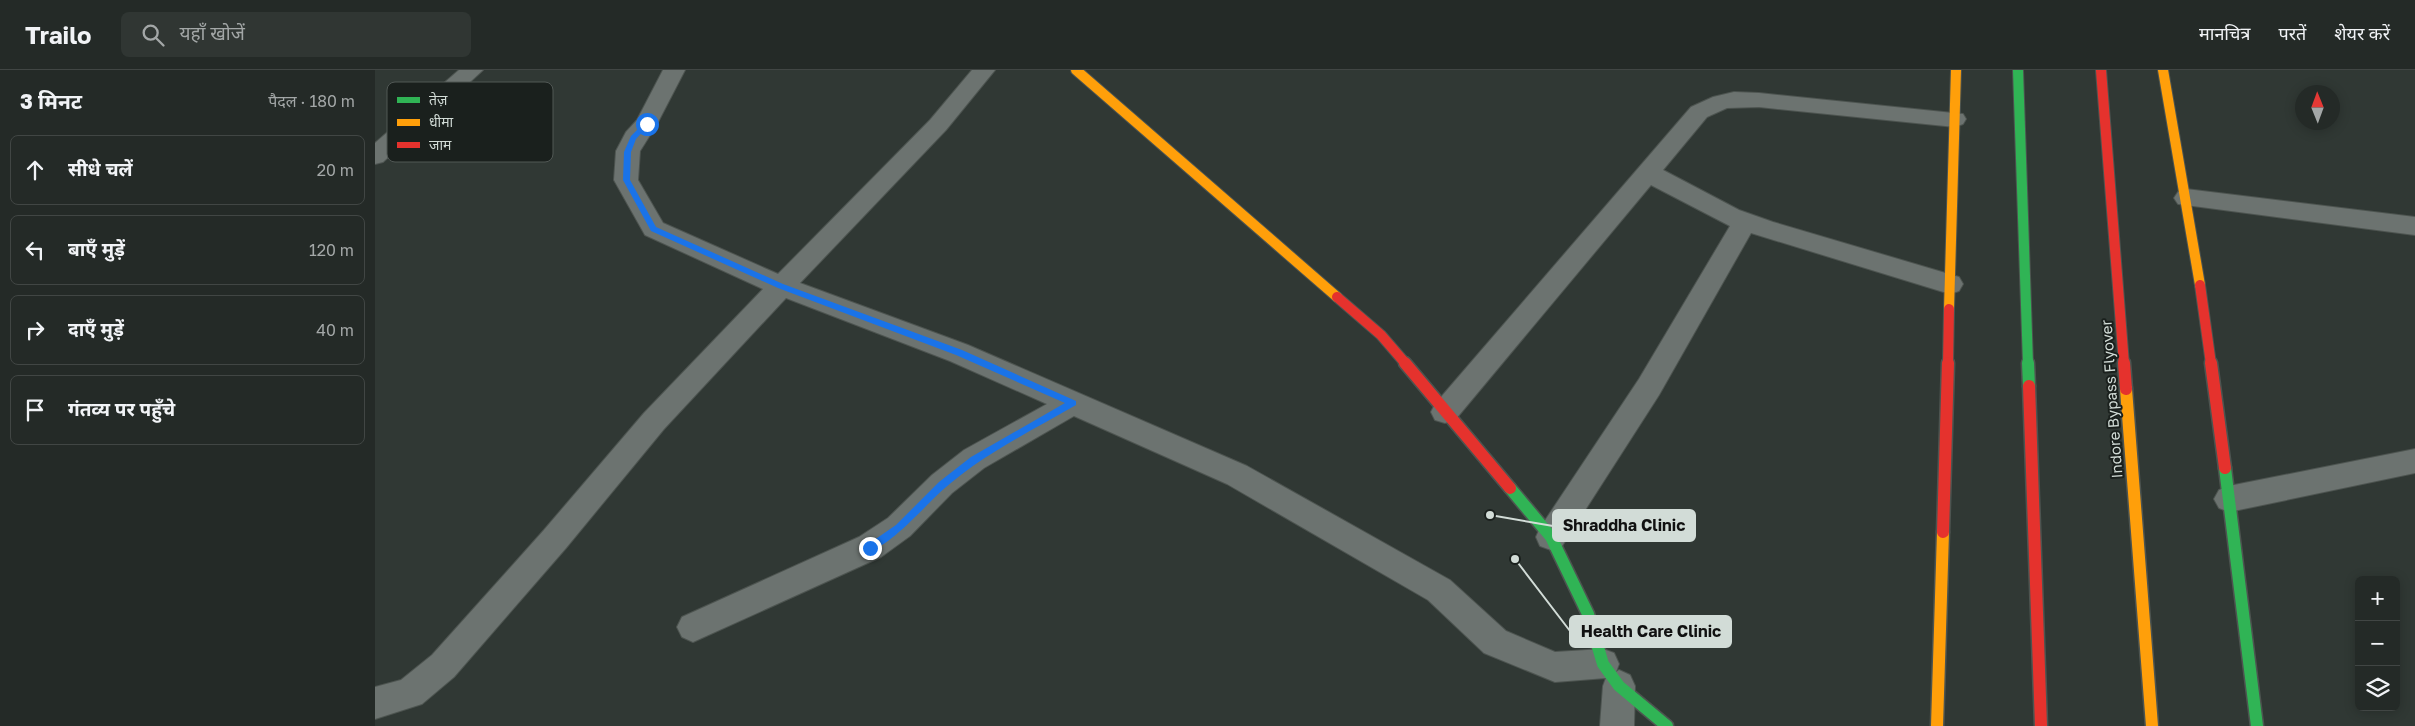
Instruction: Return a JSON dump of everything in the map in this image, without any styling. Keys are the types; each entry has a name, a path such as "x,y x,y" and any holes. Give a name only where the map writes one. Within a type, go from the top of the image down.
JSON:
{"main road":[{"path":"1076,70 1381,335 1551,537 1588,614 1611,675 1667,726"},
{"path":"1937,726 1956,70"},
{"path":"2018,70 2041,726"},
{"name":"Indore Bypass Flyover","path":"2101,70 2152,726"},
{"path":"2163,70 2206,320 2257,726"}],"street":[{"path":"458,82 472,70"},
{"path":"675,70 647,124 633,138 628,152 626,180 654,229 781,286 959,352 1237,475 1439,590 1495,642 1555,667 1611,675 1617,726"},
{"path":"375,704 410,693 443,666 555,539 653,421 938,125 984,70"},
{"path":"1445,412 1699,112 1716,102 1734,99 1759,100 1955,119"},
{"path":"375,156 387,145"},
{"path":"1648,173 1745,222 1950,284"},
{"path":"2186,198 2415,226"},
{"path":"1551,537 1649,388 1745,222"},
{"path":"693,627 870,548 899,528 942,484 974,459 1073,403"},
{"path":"2229,499 2415,461"}],"traffic: fast":[{"path":"2018,70 2029,386"},
{"path":"2225,468 2257,726"},
{"path":"1510,488 1551,537 1588,614 1603,664 1619,686 1667,726"}],"traffic: slow":[{"path":"1076,70 1337,297"},
{"path":"1949,309 1956,70"},
{"path":"2163,70 2200,285"},
{"path":"2126,389 2152,726"},
{"path":"1937,726 1943,532"}],"traffic: jam":[{"path":"2101,70 2126,389"},
{"path":"2200,285 2225,468"},
{"path":"1337,297 1381,335 1510,488"},
{"path":"1943,532 1949,309"},
{"path":"2029,386 2041,726"}],"place":[{"name":"Shraddha Clinic","path":"1490,515"},
{"name":"Health Care Clinic","path":"1515,559"}],"route":[{"path":"647,124 633,138 628,152 626,180 654,229 781,286 959,352 1073,403 974,459 942,484 899,528 870,548"}]}
